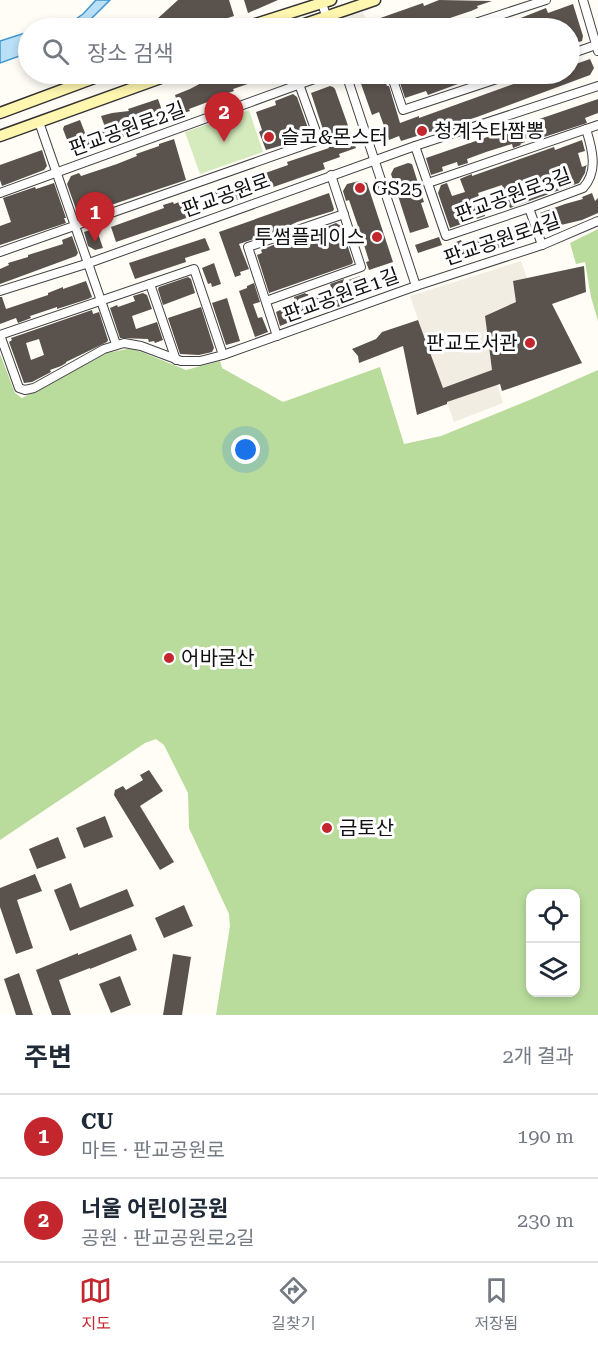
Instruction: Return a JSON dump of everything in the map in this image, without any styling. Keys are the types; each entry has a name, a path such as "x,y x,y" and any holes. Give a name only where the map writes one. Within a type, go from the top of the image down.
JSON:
{"main road":[{"path":"320,18 375,0"},
{"path":"273,18 324,1"},
{"path":"0,113 78,84"},
{"path":"0,136 144,84"}],"street":[{"path":"491,18 546,0"},
{"path":"580,52 597,48 583,0"},
{"path":"324,1 326,16"},
{"path":"0,252 319,140 300,84"},
{"name":"판교공원로2길","path":"0,193 300,84"},
{"path":"349,84 416,286"},
{"path":"394,84 402,110 481,84"},
{"name":"판교공원로","path":"0,291 89,263 331,175 598,86"},
{"path":"39,122 89,263 101,300 116,344 34,388 25,390 19,388 0,335 101,300 194,269 223,354"},
{"name":"판교공원로3길","path":"428,183 598,125"},
{"name":"판교공원로3길","path":"416,146 446,237 583,188 596,173 596,158 586,129"},
{"name":"판교공원로1길","path":"266,301 361,267 331,175"},
{"path":"529,208 542,245"},
{"name":"판교공원로1길","path":"277,336 248,247 344,214"},
{"name":"판교공원로4길","path":"416,286 542,245 598,221"},
{"path":"150,284 176,360"},
{"name":"판교공원로1길","path":"116,344 141,346 176,360 200,361 416,286"}],"green space":[{"path":"249,110 263,152 200,174 185,132"},
{"path":"598,229 598,321 585,262 576,264 570,243"},
{"path":"132,348 186,370 220,361 222,368 283,402 380,367 404,444 441,436 598,370 598,1015 216,1015 230,926 229,914 189,828 188,793 164,745 156,739 145,743 0,840 0,354 15,393 22,398 107,353"}],"shaded area":[{"path":"363,12 365,18 343,18"},
{"path":"521,261 533,294 485,317 490,358 503,403 454,422 410,296"}],"water":[{"path":"96,0 110,0 92,18 77,18"},
{"path":"18,35 18,57 0,63 0,41"}],"building":[{"path":"178,0 229,0 234,16 228,18 158,18"},
{"path":"244,0 278,0 248,13"},
{"path":"439,0 492,1 450,18 380,18 423,3 424,6"},
{"path":"573,4 577,18 520,18 546,8 548,13"},
{"path":"580,26 583,36 580,42"},
{"path":"590,59 594,68 590,75 580,79 580,62"},
{"path":"199,84 248,84 220,96 221,100 214,102 213,100 181,114 175,95"},
{"path":"361,84 389,86 400,123 419,116 419,118 513,84 566,84 477,117 401,141 399,136 389,140 379,112 372,115"},
{"path":"400,84 458,84 428,95 426,91 405,98"},
{"path":"330,86 335,89 356,148 323,163 325,169 213,208 208,193 329,148 311,93"},
{"path":"293,94 297,97 309,131 306,138 266,150 259,132 262,130 256,112 276,105 275,101"},
{"path":"158,99 166,122 157,125 154,114 127,123 129,128 122,131 124,137 76,156 71,144 69,145 64,126 80,120 87,138 106,130 101,116 129,111 128,109"},
{"path":"598,99 598,113 585,118 587,123 544,137 543,133 524,139 525,142 521,145 513,148 512,144 486,152 467,159 468,163 458,166 457,162 442,167 443,171 431,175 426,158"},
{"path":"174,139 186,180 108,206 107,201 93,206 95,212 84,216 77,212 67,184 71,176 79,173 81,176 117,164"},
{"path":"582,140 585,151 578,153 582,167 587,165 579,183 510,208 502,185 478,193 485,216 450,228 438,193 441,185 447,183 452,196 465,192 460,179 462,178"},
{"path":"42,150 47,166 44,170 2,186 0,165"},
{"path":"408,163 412,164 429,227 410,233 391,174 394,168"},
{"path":"359,181 367,183 393,262 369,270 366,262 369,261 359,229 349,200 346,201 343,191 347,184"},
{"path":"54,183 66,223 0,245 0,226 11,222 3,198"},
{"path":"329,193 333,211 239,244 249,269 240,272 241,275 235,277 219,232"},
{"path":"592,193 595,201 598,198 598,213 547,232 540,213 583,199 582,197"},
{"path":"193,197 198,214 116,242 111,227 164,208 163,205 173,202 174,204"},
{"path":"336,223 341,226 352,264 269,293 257,255 262,253 261,250 283,241 284,244 304,238 304,236"},
{"path":"527,223 531,236 457,263 451,244 461,240 463,245 496,234 495,232 505,228 505,231"},
{"path":"96,228 103,248 95,250 88,246 84,232"},
{"path":"72,236 78,253 76,256 0,284 0,269 9,265 8,263 63,244 62,240"},
{"path":"439,237 442,245 418,253 415,245"},
{"path":"205,238 210,250 185,258 186,262 135,279 129,263"},
{"path":"214,263 221,284 212,287 211,283 208,284 202,268"},
{"name":"판교도서관","path":"584,266 586,292 552,304 582,363 502,391 500,384 417,415 403,346 359,363 358,356 352,349 376,339 382,332 418,320 443,388 492,370 485,316 516,302 513,281"},
{"path":"360,276 366,295 338,307 319,312 318,310 294,318 295,320 280,326 276,312 295,303 294,297 305,293 309,298 332,290 330,284"},
{"path":"188,277 191,279 195,293 163,305 159,287"},
{"path":"86,281 92,297 88,299 30,316 31,318 18,323 16,318 0,324 0,297 6,309 48,295 63,287 63,289"},
{"path":"254,283 260,302 253,304 258,318 262,317 268,332 255,337 239,291"},
{"path":"143,293 147,295 152,309 132,316 136,329 157,322 163,340 155,343 154,341 149,342 148,339 120,338 110,308 135,301 133,296"},
{"path":"227,298 240,341 226,345 212,303"},
{"path":"201,307 214,348 212,352 199,355 180,354 168,318"},
{"path":"92,310 93,314 99,312 108,340 32,382 24,383 9,342 11,338","holes":["39,339 44,355 31,360 26,343"]},
{"path":"149,770 163,791 140,806 174,862 160,870 114,795 115,790 123,786 126,790 143,780 140,775"},
{"path":"105,816 113,837 84,848 76,828"},
{"path":"58,837 66,858 37,869 29,849"},
{"path":"35,874 42,891 17,900 33,948 16,954 0,907 0,888"},
{"path":"71,883 80,908 127,889 134,906 70,931 54,890"},
{"path":"184,905 193,926 164,938 155,918"},
{"path":"131,934 137,950 59,980 71,1015 52,1015 36,970"},
{"path":"173,954 191,957 182,1015 163,1015"},
{"path":"19,973 33,1015 16,1015 4,979"},
{"path":"120,976 131,1005 111,1013 99,984"}],"place":[{"name":"청계수타짬뽕","path":"422,131"},
{"name":"슬코&몬스터","path":"269,137"},
{"name":"너울 어린이공원","path":"224,142"},
{"name":"GS25","path":"360,188"},
{"name":"투썸플레이스","path":"377,237"},
{"name":"CU","path":"95,242"},
{"name":"판교도서관","path":"530,343"},
{"name":"어바굴산","path":"169,658"},
{"name":"금토산","path":"327,828"}]}
